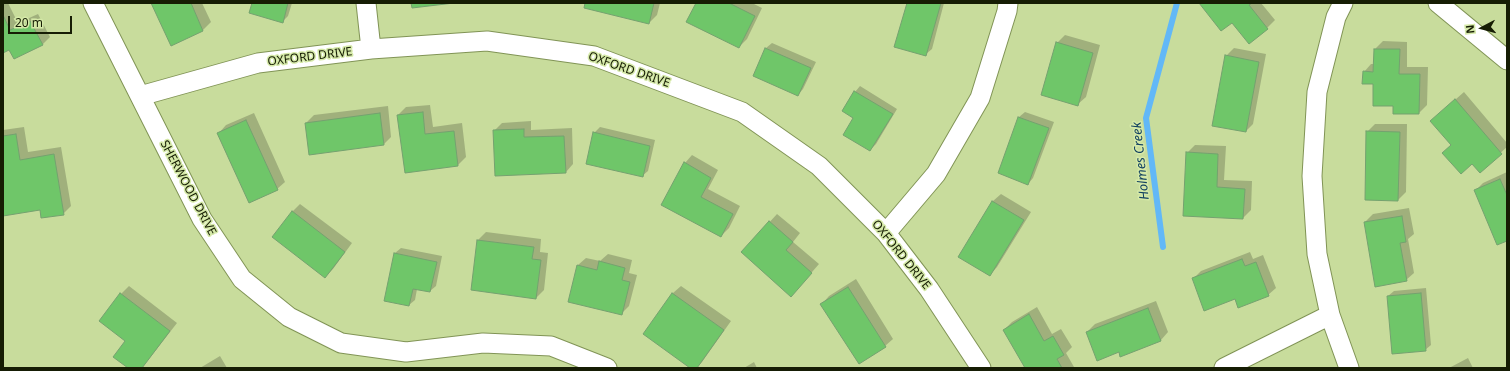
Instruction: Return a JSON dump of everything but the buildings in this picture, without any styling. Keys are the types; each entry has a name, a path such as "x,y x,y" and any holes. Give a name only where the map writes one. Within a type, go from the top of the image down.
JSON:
{"street":[{"name":"SHERWOOD DRIVE","path":"94,3 202,219 242,279 289,317 341,343 406,352 484,343 550,346 607,368"},
{"path":"366,3 371,49"},
{"path":"886,233 936,174 980,98 1007,11 1008,3"},
{"path":"1343,3 1336,17 1317,92 1312,176 1318,254 1330,315 1349,368"},
{"path":"1438,3 1507,60"},
{"name":"OXFORD DRIVE","path":"140,96 258,63 371,49 486,41 594,56 742,112 819,166 886,233 929,289 981,368"},
{"path":"1224,368 1330,315"}],"waterway":[{"name":"Holmes Creek","path":"1163,247 1146,118 1177,3"}]}
